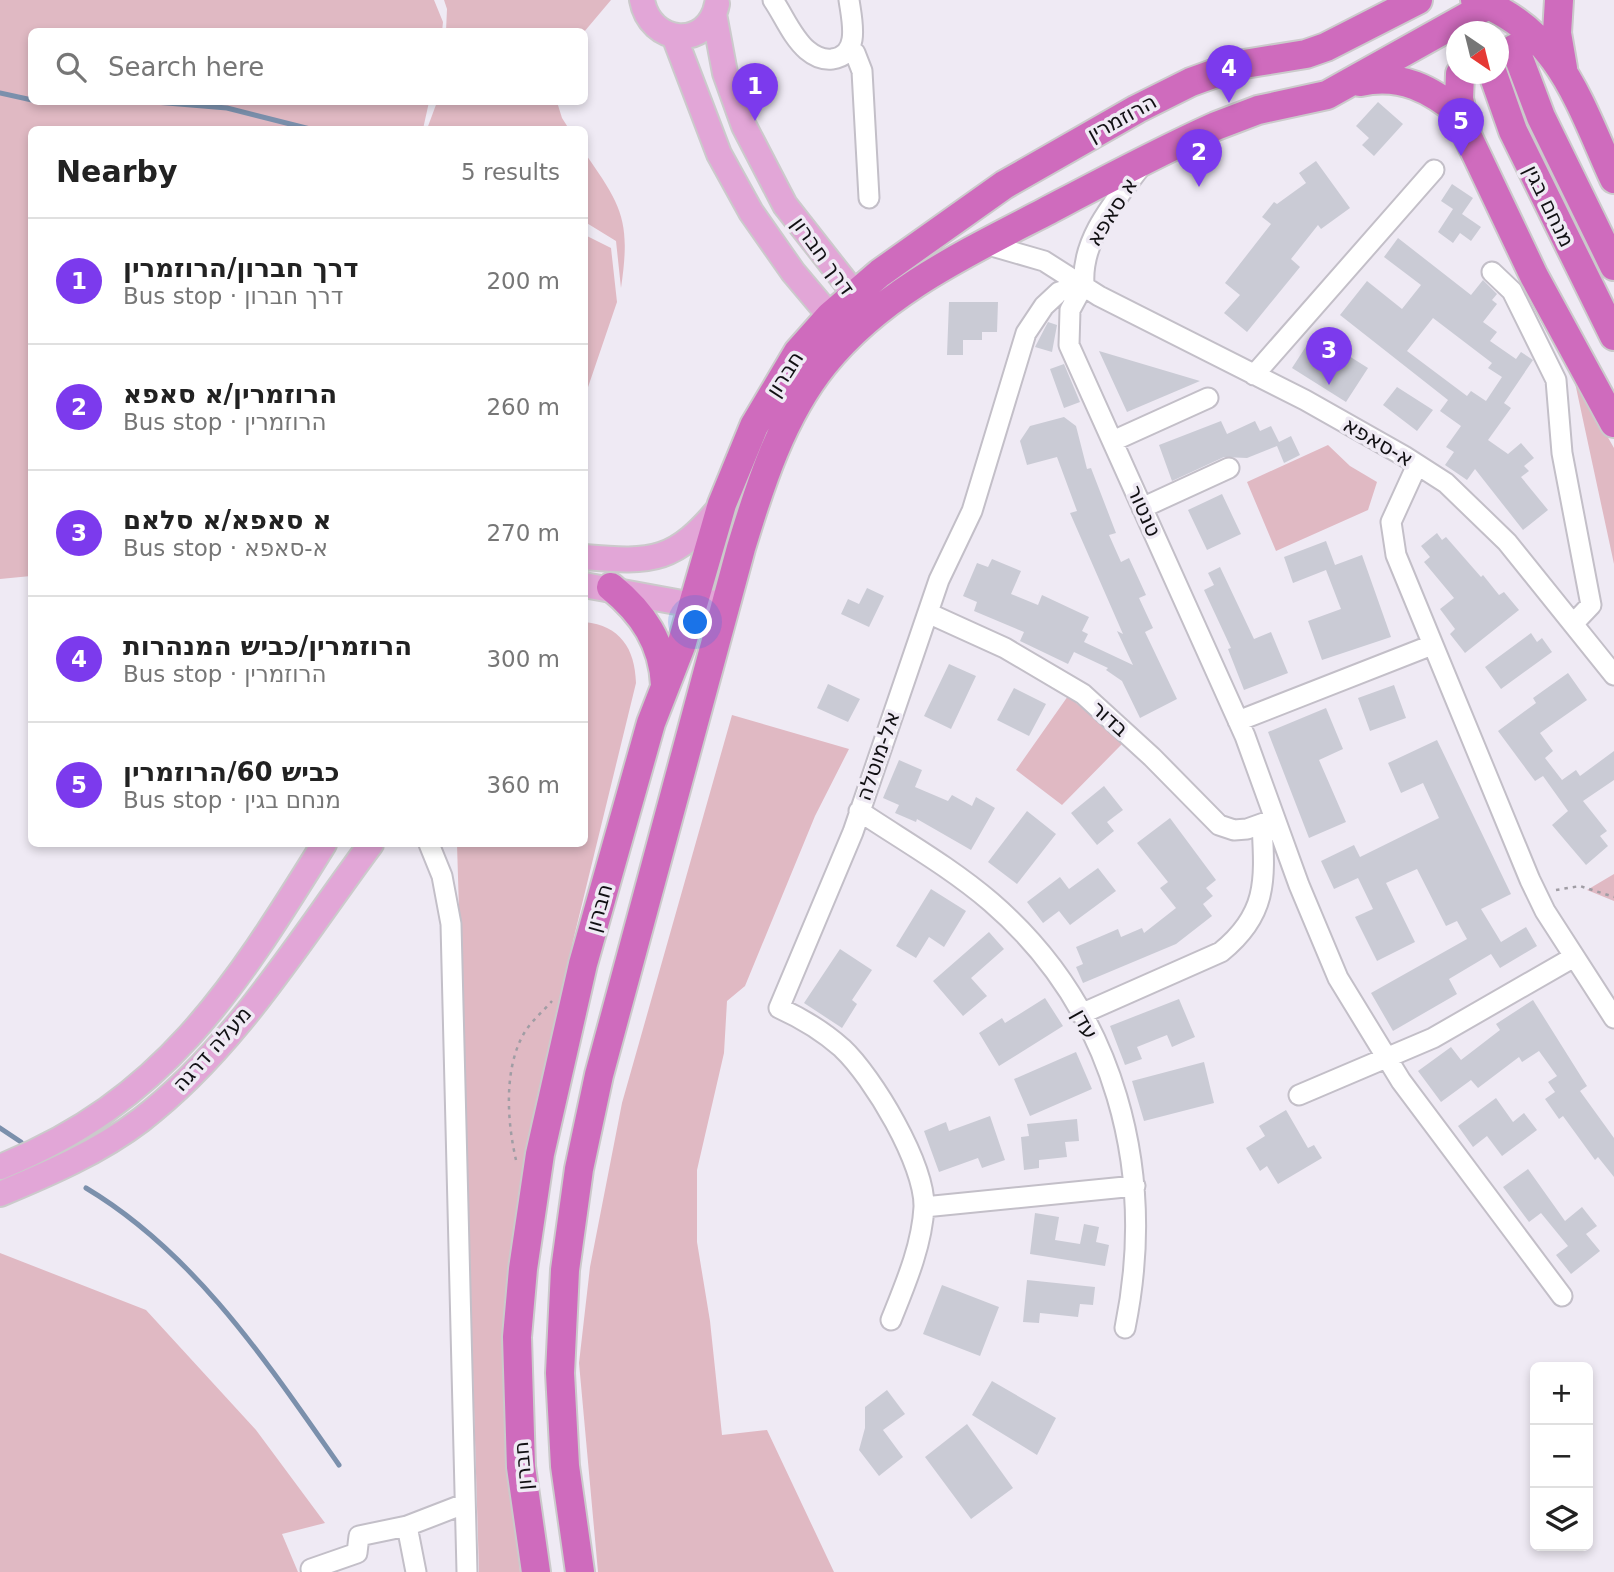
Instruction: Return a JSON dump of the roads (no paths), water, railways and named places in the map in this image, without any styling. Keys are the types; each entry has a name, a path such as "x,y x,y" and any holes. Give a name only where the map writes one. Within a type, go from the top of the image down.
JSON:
{"highway":[{"name":"הרוזמרין","path":"854,293 1004,185 1163,95 1238,65 1316,51 1382,10 1418,0"},
{"path":"1435,35 1460,0"},
{"path":"1559,0 1557,33 1563,71"},
{"path":"860,325 896,297 985,244 1147,159 1236,118 1303,102 1349,85 1487,1"},
{"path":"1487,1 1538,37 1563,71 1614,179"},
{"path":"1479,21 1487,1"},
{"name":"מנחם בגין","path":"1516,48 1541,117 1614,266"},
{"path":"1349,85 1390,79 1408,82 1439,96 1462,115"},
{"path":"1460,84 1462,115 1468,137 1528,264 1614,423"},
{"name":"מנחם בגין","path":"1497,84 1513,131 1614,336"},
{"name":"חברון","path":"536,1572 521,1466 517,1337 523,1269 540,1154 559,1063 645,747 693,606 722,504 754,426 779,381 799,352 854,293"},
{"name":"חברון","path":"580,1572 561,1426 562,1320 571,1216 599,1075 752,511 783,434 805,390 824,364 860,325"},
{"path":"598,586 637,611 652,634 662,660 665,687"}],"main road":[{"path":"642,0 644,10 655,27 674,36 693,34 709,23 718,5"},
{"name":"דרך חברון","path":"674,36 705,121 735,186 774,246 830,316 860,325 854,293 785,205 763,165 725,73 718,5"},
{"path":"588,557 635,561 666,553 689,538 722,504"},
{"path":"598,586 693,606 728,601"},
{"name":"מעלה דרגה","path":"0,1167 108,1110 168,1060 191,1036 250,958 322,847"},
{"name":"מעלה דרגה","path":"0,1194 98,1148 139,1121 174,1092 235,1027 369,847"}],"street":[{"path":"773,0 801,44 816,57 835,59 850,49 853,34 849,0"},
{"path":"850,49 855,53 862,71 869,198"},
{"name":"א סאפא","path":"1084,284 1084,260 1093,235 1147,159"},
{"path":"1254,375 1434,170"},
{"path":"985,244 1031,255 1084,284"},
{"path":"1492,272 1512,291 1556,380 1562,453 1591,605 1573,624"},
{"name":"א-סאפא","path":"1084,284 1099,296 1254,375 1446,483 1497,532 1614,675"},
{"name":"טנטור","path":"1084,284 1070,310 1069,345 1241,728 1269,822"},
{"name":"אל-מוטלה","path":"891,1320 906,1282 924,1207 922,1190 908,1152 873,1089 844,1050 824,1033 779,1008 859,811 928,613 972,511 1026,333 1059,292 1084,284"},
{"path":"1113,441 1208,398"},
{"path":"1417,465 1396,506 1391,522 1392,540 1514,846 1538,896 1614,1018"},
{"path":"1142,508 1229,468"},
{"name":"בדור","path":"928,613 1005,648 1083,694 1152,757 1219,825 1234,830 1269,822"},
{"path":"1241,728 1433,645"},
{"name":"עדן","path":"859,811 950,869 992,903 1053,972 1081,1014 1121,1105 1135,1186 1136,1261 1125,1328"},
{"path":"1081,1014 1221,952 1237,939 1257,909 1265,874 1269,822"},
{"path":"1269,822 1338,978 1386,1057 1562,1296"},
{"path":"433,852 451,923 467,1572"},
{"path":"1298,1096 1433,1038 1574,957"},
{"path":"924,1207 1135,1186"},
{"path":"312,1572 311,1569 357,1553 359,1536 407,1526 464,1504"},
{"path":"407,1526 416,1572"}],"waterway":[{"path":"0,93 28,99"},
{"path":"191,105 227,108 298,126"},
{"path":"0,1128 21,1142"},
{"path":"86,1188 125,1214 162,1244 227,1313 285,1388 339,1465"}],"place":[{"name":"הרוזמרין/כביש המנהרות","path":"1229,103"},
{"name":"דרך חברון/הרוזמרין","path":"755,121"},
{"name":"כביש 60/הרוזמרין","path":"1461,156"},
{"name":"הרוזמרין/א סאפא","path":"1199,187"},
{"name":"א סאפא/א סלאם","path":"1329,385"}]}
